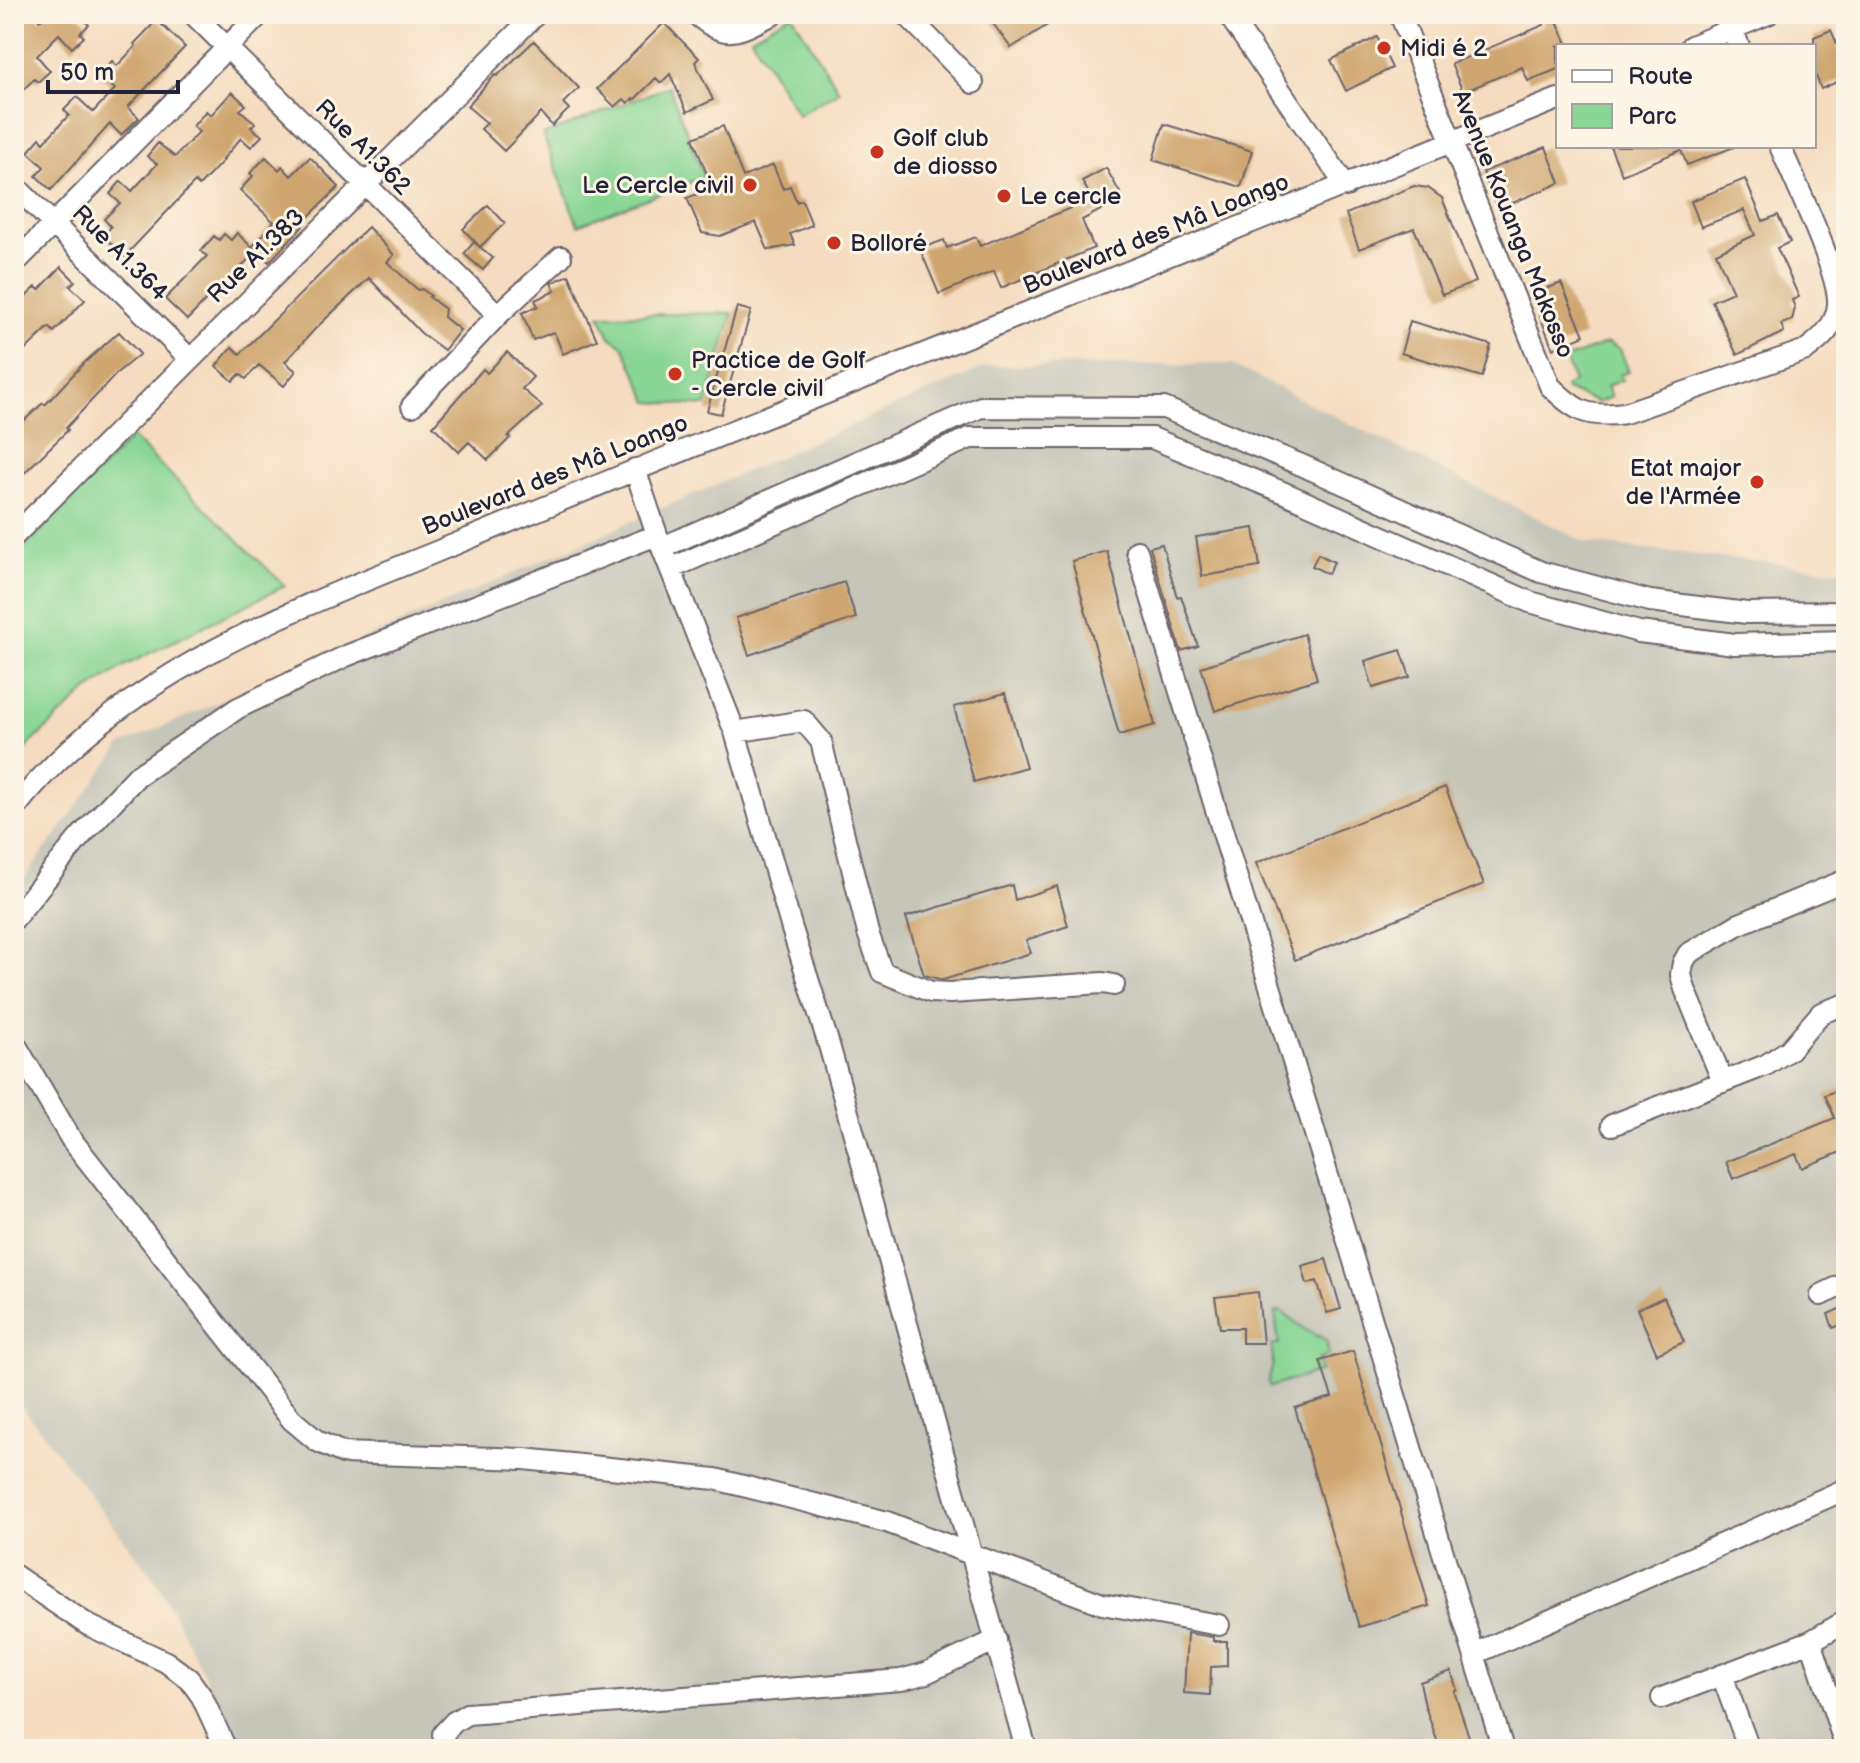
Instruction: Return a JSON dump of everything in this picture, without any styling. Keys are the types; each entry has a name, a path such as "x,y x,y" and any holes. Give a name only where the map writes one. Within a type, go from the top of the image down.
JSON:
{"street":[{"name":"Rue A1.362","path":"193,14 498,315"},
{"path":"14,264 260,14"},
{"name":"Rue A1.383","path":"14,536 536,14"},
{"path":"696,14 719,32 733,33 774,14"},
{"path":"906,14 973,83"},
{"path":"1228,14 1346,186"},
{"name":"Avenue Kouanga Makosso","path":"1400,14 1550,386 1568,405 1586,414 1606,416 1625,413 1806,350 1822,339 1832,325 1838,306 1835,280 1781,148"},
{"path":"1696,44 1768,14"},
{"name":"Boulevard des Mâ Loango","path":"14,809 100,725 144,691 186,664 244,635 635,469 1556,100"},
{"name":"Rue A1.364","path":"14,185 189,358"},
{"path":"412,406 498,315 561,257"},
{"path":"14,919 79,838 137,776 238,708 346,656 660,541 981,407 1164,408 1299,464 1541,572 1650,601 1747,613 1846,612"},
{"path":"672,568 970,438 1152,438 1530,602 1639,632 1735,644 1846,641"},
{"path":"635,469 735,732 829,1045 1026,1749"},
{"path":"1137,551 1503,1749"},
{"path":"735,732 804,721 821,741 868,933 882,972 931,992 1103,983 1114,985"},
{"path":"1723,1082 1681,975 1688,954 1737,925 1846,880"},
{"path":"1612,1125 1766,1065 1789,1050 1821,1013 1846,1004"},
{"path":"14,1042 71,1139 292,1420 317,1441 343,1453 524,1459 715,1479 887,1522 1102,1604 1219,1625"},
{"path":"1821,1295 1846,1283"},
{"path":"1474,1654 1846,1489"},
{"path":"14,1575 88,1625 166,1662 189,1679 202,1697 226,1749"},
{"path":"1662,1698 1811,1641 1846,1621"},
{"path":"446,1749 443,1734 467,1714 901,1680 926,1673 996,1640"},
{"path":"1811,1641 1846,1748"},
{"path":"1722,1675 1749,1749"}],"shaded area":[{"path":"1231,364 1587,543 1846,571 1846,1749 242,1749 158,1584 14,1396 14,893 121,745 987,366"}],"green space":[{"path":"792,14 839,91 798,115 751,37"},
{"path":"669,86 704,177 578,225 543,135"},
{"name":"Practice de Golf - Cercle civil","path":"733,313 706,406 649,402 623,346 610,337 600,315"},
{"path":"1607,343 1620,349 1629,372 1620,375 1622,380 1607,386 1611,397 1598,403 1566,390 1565,387 1574,382 1565,359"},
{"path":"132,437 285,586 124,666 86,692 14,759 14,558"},
{"path":"1280,1311 1307,1331 1326,1340 1329,1355 1318,1360 1321,1371 1270,1387 1272,1345 1279,1344 1275,1313"}],"building":[{"path":"21,14 34,14 40,20 46,14 78,14 89,25 80,33 84,37 72,48 59,34 37,56 50,71 38,82 34,79 14,99 14,46 23,37 14,28 14,20"},
{"path":"986,14 1065,14 1011,48"},
{"path":"1540,14 1554,14 1567,44 1556,44 1556,70 1528,81 1522,67 1463,92 1451,64 1544,25"},
{"path":"157,20 185,47 128,107 139,118 121,135 110,124 51,190 36,176 44,167 28,152 40,138 44,142 69,115 64,110 77,97 93,112 115,89 99,75 112,61 117,66"},
{"path":"664,23 699,58 695,62 713,100 687,112 670,74 661,83 656,78 634,100 628,103 624,99 615,107 597,89"},
{"path":"1831,30 1846,65 1846,78 1821,89 1816,76 1814,37"},
{"path":"1377,37 1392,68 1346,91 1331,60"},
{"path":"534,41 579,88 563,103 569,109 552,126 541,113 504,151 481,129 487,123 467,106 495,75"},
{"path":"232,92 246,105 240,110 255,123 251,127 262,136 251,147 241,138 199,186 195,182 124,257 103,235 111,227 104,219 120,203 110,194 121,181 132,191 157,164 147,156 158,143 175,157 199,132 193,126 206,111 211,115"},
{"path":"1164,124 1252,151 1241,187 1153,160"},
{"path":"723,126 743,177 773,165 783,189 790,186 797,202 802,200 812,225 790,234 795,245 768,250 756,222 720,236 702,233 687,198 712,188 693,138"},
{"path":"1546,147 1560,183 1498,209 1483,172"},
{"path":"1611,148 1731,148 1687,165 1681,150 1622,175"},
{"path":"266,157 279,170 282,166 291,176 310,157 339,187 301,224 303,226 269,262 252,247 274,222 240,190 253,176 250,173"},
{"path":"1106,168 1123,198 1082,220 1094,248 1001,288 994,271 939,294 920,249 944,240 947,248 976,237 980,246 1092,199 1082,181"},
{"path":"1745,179 1763,221 1778,215 1790,242 1777,248 1799,297 1792,300 1795,308 1792,320 1781,324 1784,332 1737,355 1712,301 1733,292 1716,253 1755,235 1744,210 1701,227 1691,201"},
{"path":"1414,186 1428,188 1442,198 1476,282 1442,295 1414,228 1359,249 1346,214"},
{"path":"488,205 505,223 480,247 463,229"},
{"path":"368,227 394,255 387,262 445,309 444,317 460,330 444,350 421,333 369,278 285,362 296,371 284,386 259,365 246,379 240,374 233,381 216,366 232,347 240,354"},
{"path":"237,233 256,251 187,320 165,299 207,256 201,251 214,236 219,240 224,234 231,240"},
{"path":"474,242 493,258 483,270 464,254"},
{"path":"61,267 75,281 70,286 85,300 54,332 49,327 14,361 14,308 36,287 39,290"},
{"path":"569,275 597,340 563,354 554,332 533,340 522,313 538,306 535,300 555,291 551,283"},
{"path":"1561,283 1584,335 1553,349 1540,316 1538,292"},
{"path":"737,307 751,311 721,414 707,411"},
{"path":"1410,321 1491,345 1482,377 1401,353"},
{"path":"119,332 140,354 118,372 66,428 68,430 14,483 14,430 43,403 45,405 83,364"},
{"path":"507,352 533,377 522,389 542,406 488,460 469,442 459,452 433,426 483,369 487,373"},
{"path":"1254,528 1260,567 1202,576 1196,537"},
{"path":"1162,544 1177,597 1181,596 1198,646 1181,651 1150,547"},
{"path":"1107,551 1155,725 1119,735 1072,561"},
{"path":"1318,554 1334,562 1328,574 1312,566"},
{"path":"844,582 856,618 749,655 736,618"},
{"path":"1304,634 1317,679 1215,711 1201,667"},
{"path":"1401,650 1410,677 1373,688 1365,661"},
{"path":"1005,693 1026,767 974,782 954,707"},
{"path":"1445,787 1484,884 1295,960 1256,863"},
{"path":"1012,885 1015,900 1057,886 1068,926 1026,940 1031,953 943,980 924,975 906,917"},
{"path":"1841,1089 1846,1102 1846,1150 1802,1168 1796,1154 1733,1179 1726,1162 1835,1118 1825,1095"},
{"path":"1326,1259 1341,1309 1327,1313 1317,1281 1307,1284 1302,1266"},
{"path":"1258,1292 1263,1343 1242,1343 1242,1328 1220,1328 1215,1297"},
{"path":"1664,1297 1684,1342 1657,1354 1637,1309"},
{"path":"1846,1306 1846,1323 1833,1328 1828,1314"},
{"path":"1353,1351 1429,1606 1359,1627 1295,1408 1332,1397 1320,1361"},
{"path":"1187,1633 1213,1637 1213,1641 1227,1641 1227,1666 1211,1667 1210,1695 1184,1693"},
{"path":"1451,1671 1457,1690 1454,1691 1473,1749 1440,1749 1425,1706 1420,1682"}],"place":[{"name":"Midi é 2","path":"1384,48"},
{"name":"Golf club de diosso","path":"877,152"},
{"name":"Le Cercle civil","path":"750,185"},
{"name":"Le cercle","path":"1004,196"},
{"name":"Bolloré","path":"834,243"},
{"name":"Practice de Golf - Cercle civil","path":"675,374"},
{"name":"Etat major de l'Armée","path":"1757,482"}]}
